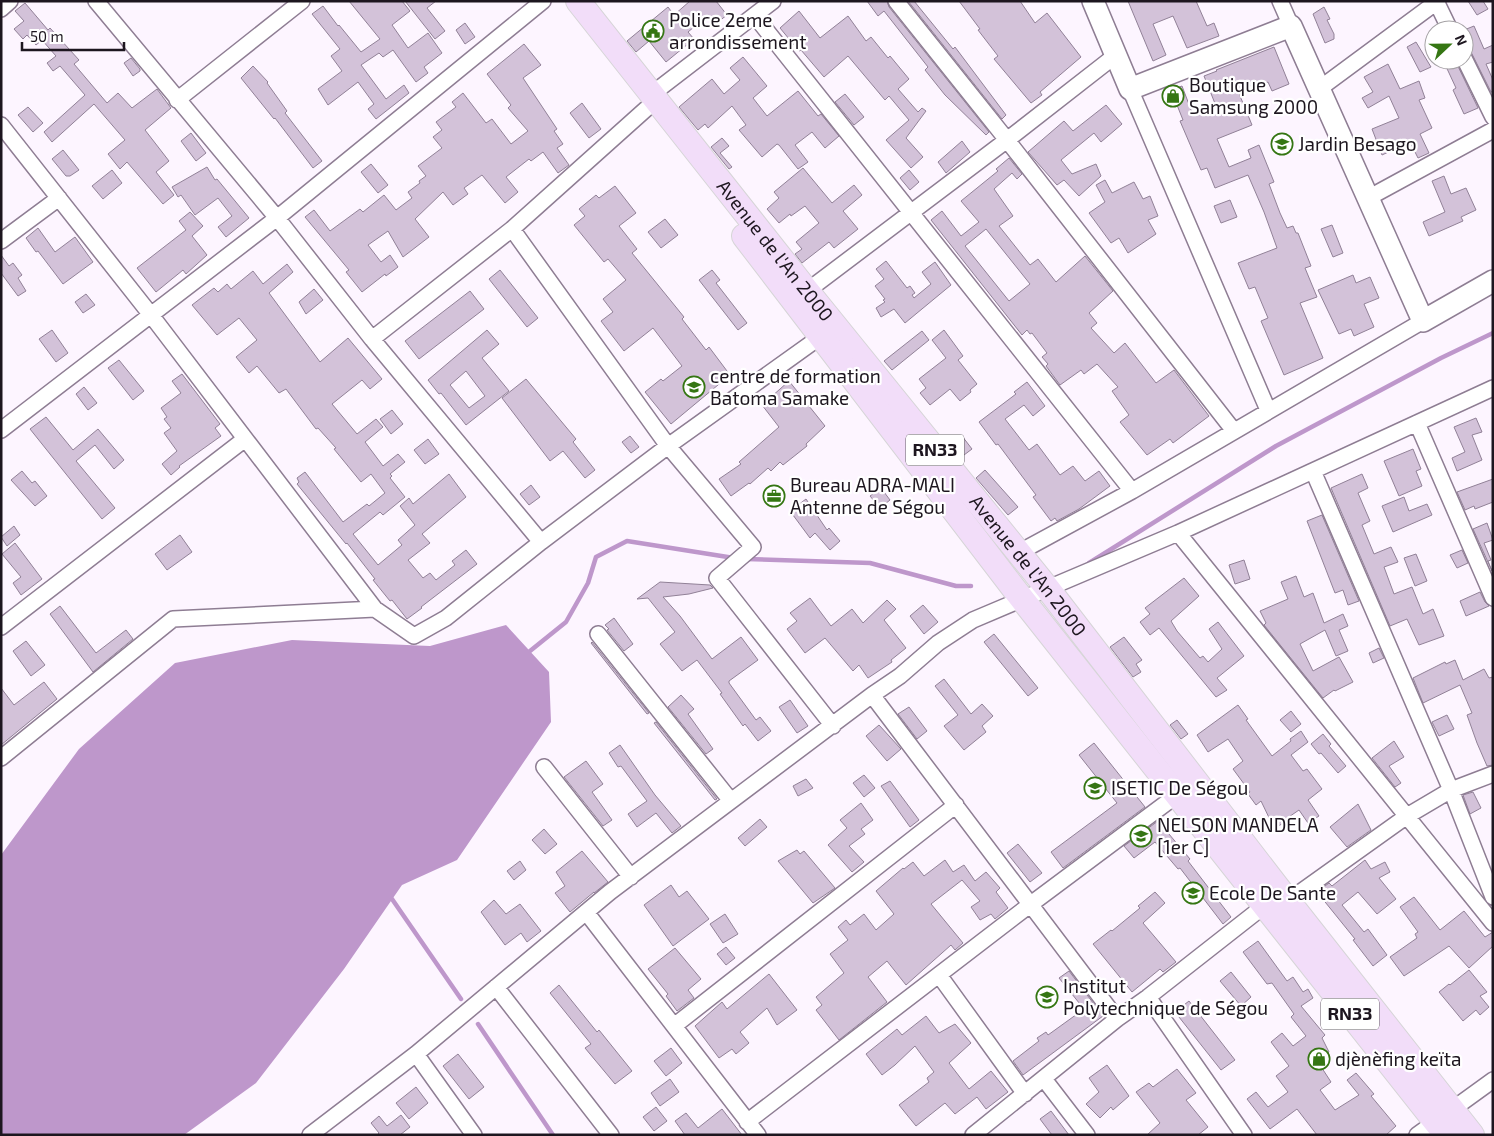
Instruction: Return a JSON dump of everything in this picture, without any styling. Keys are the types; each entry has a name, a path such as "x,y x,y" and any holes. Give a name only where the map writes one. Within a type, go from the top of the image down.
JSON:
{"main road":[{"name":"Avenue de l'An 2000","path":"562,1 649,101 807,291 1048,589 1288,901 1445,1122"},
{"name":"Avenue de l'An 2000","path":"578,1 820,337 1023,600 1264,906 1445,1122 1472,1135"}],"street":[{"path":"1,9 10,1"},
{"path":"96,1 277,218 372,339 541,542"},
{"path":"177,100 302,1"},
{"path":"1,430 277,218 543,1"},
{"path":"372,339 512,229 649,101 773,1"},
{"path":"896,1 1234,431"},
{"path":"1093,1 1268,410"},
{"path":"1319,89 1437,2 1445,20"},
{"path":"1130,89 1288,10 1319,89 1423,321"},
{"path":"755,16 1132,491"},
{"path":"807,291 1116,55"},
{"path":"1470,70 1493,117"},
{"path":"1,124 151,315 375,609 414,636 446,618 541,542 668,446 820,337"},
{"path":"1368,198 1493,130"},
{"path":"1,241 59,198"},
{"path":"512,229 668,446 754,547 717,578 833,726"},
{"path":"1018,553 1132,491 1268,410 1493,281"},
{"path":"310,1135 330,1129 416,1054 631,876 900,676 938,644 973,620 1178,532 1493,388"},
{"path":"1417,423 1493,598"},
{"path":"1,627 245,439"},
{"path":"1312,471 1451,790 1493,897"},
{"path":"1178,532 1493,924"},
{"path":"1,758 173,619 375,609"},
{"path":"598,634 731,802"},
{"path":"872,695 1117,1019"},
{"path":"544,767 631,876"},
{"path":"1288,901 1407,816 1451,790 1493,774"},
{"path":"747,1122 1031,904 1177,795"},
{"path":"674,1026 956,805"},
{"path":"973,1135 1117,1019 1264,906"},
{"path":"586,912 758,1135"},
{"path":"940,975 1025,1094"},
{"path":"496,987 611,1135"},
{"path":"1148,997 1244,1135"},
{"path":"416,1054 474,1135"},
{"path":"1044,1079 1087,1135"},
{"path":"1417,1135 1445,1122 1493,1080"}],"shaded area":[{"path":"506,625 549,672 551,722 457,860 402,885 344,969 256,1083 184,1135 1,1135 1,855 79,749 175,663 292,640 430,646"}],"building":[{"path":"349,1 402,1 410,11 392,25 408,48 428,33 442,53 424,67 428,73 416,82 393,50 383,57 379,53 361,65 386,99 404,85 409,93 376,119 368,109 374,104 358,82 328,105 318,89 342,71 331,56 340,49 312,14 323,6 361,52 380,39"},
{"path":"405,1 436,1 427,8 445,31 435,39"},
{"path":"690,1 716,1 727,15 714,25 707,16 688,32 694,39 666,62 649,41 636,52 627,41 668,7 674,15"},
{"path":"867,1 887,1 889,7 989,132 986,135 945,95 925,70 928,67 884,11 878,16"},
{"path":"908,1 914,1 953,49 955,47 1006,115 1002,119"},
{"path":"959,1 1020,1 1035,23 1047,13 1081,57 1040,92 1042,95 1031,103 994,59 998,56"},
{"path":"1128,1 1196,1 1207,26 1214,23 1219,36 1187,48 1173,16 1153,24 1166,55 1153,61"},
{"path":"1468,1 1483,1 1488,9 1477,15"},
{"path":"25,3 48,30 50,28 79,60 74,64 107,103 118,93 132,108 157,89 171,108 145,130 169,161 156,172 174,195 163,204 127,162 120,169 108,154 125,140 94,104 52,142 44,132 85,95 60,66 53,71 47,63 56,56 42,40 36,45 27,35 23,39 14,29 24,21 15,11"},
{"path":"1324,7 1330,19 1327,20 1334,34 1334,39 1325,43 1313,14"},
{"path":"799,11 820,38 848,16 866,41 871,37 909,79 898,89 918,112 922,108 926,111 906,138 923,157 911,168 886,140 909,120 889,96 885,100 848,56 824,77 780,28"},
{"path":"465,23 475,37 465,44 456,30"},
{"path":"1474,26 1484,49 1493,45 1493,62 1486,64 1493,80 1493,92 1491,92 1474,58"},
{"path":"1416,42 1424,55 1424,70 1420,72 1407,47"},
{"path":"524,44 541,65 523,78 557,129 554,131 563,144 557,148 569,165 558,173 543,152 531,161 529,159 506,177 518,192 505,203 482,175 464,188 468,194 453,205 443,192 415,219 429,237 403,257 388,231 368,245 381,262 390,255 398,267 386,276 385,274 362,292 346,272 349,270 305,217 314,210 330,231 360,209 363,212 384,195 396,210 412,198 408,192 426,176 418,166 442,148 433,137 442,130 436,122 456,107 452,102 463,93 486,123 492,119 511,144 528,131 508,108 511,105 487,74"},
{"path":"1274,47 1289,84 1272,91 1268,82 1261,85 1260,82 1238,91 1252,125 1217,139 1229,167 1251,158 1248,150 1259,145 1274,182 1269,184 1280,213 1287,228 1293,226 1296,233 1298,233 1311,266 1305,268 1317,297 1300,303 1323,358 1284,375 1261,321 1268,318 1255,287 1249,289 1238,263 1277,248 1264,212 1248,175 1215,188 1207,168 1201,170 1180,121 1183,120 1171,90 1182,86 1193,115 1216,106 1204,76"},
{"path":"743,57 767,86 753,98 767,116 798,91 818,116 821,114 839,136 825,148 812,132 795,145 808,162 798,169 777,144 762,157 739,130 746,125 732,106 708,128 705,124 698,130 679,107 712,79 724,94 740,80 730,68"},
{"path":"131,58 140,69 133,76 124,63"},
{"path":"1388,64 1400,89 1419,81 1425,98 1419,100 1432,128 1420,134 1429,153 1418,158 1410,142 1382,155 1372,129 1399,118 1389,96 1368,108 1362,98 1373,92 1364,77"},
{"path":"253,66 268,82 287,111 285,113 322,161 313,168 275,118 241,78"},
{"path":"1448,70 1460,70 1478,108 1464,114 1453,90 1456,88"},
{"path":"845,94 864,117 854,125 835,102"},
{"path":"582,103 601,129 589,138 570,113"},
{"path":"1106,105 1122,124 1101,142 1094,133 1061,160 1072,174 1096,164 1101,176 1079,196 1064,180 1057,185 1028,152 1064,121 1073,131"},
{"path":"28,107 43,123 33,132 18,115"},
{"path":"191,133 206,153 196,161 181,141"},
{"path":"722,138 729,146 720,153 732,167 729,169 711,147"},
{"path":"962,141 970,152 946,173 938,162"},
{"path":"63,150 79,170 70,176 66,176 52,159"},
{"path":"1009,158 1022,174 1017,179 1012,173 994,189 1013,216 999,226 1030,265 1038,259 1056,282 1085,256 1113,291 1089,313 1097,323 1091,328 1114,353 1125,343 1156,383 1174,370 1209,416 1173,443 1170,439 1147,455 1120,422 1129,415 1112,391 1118,387 1097,364 1084,374 1081,370 1060,385 1046,366 1048,364 1042,357 1047,353 1032,333 1030,334 1027,330 1022,335 931,220 942,211 961,236 979,222 961,201 998,171 996,169","holes":["986,229 1030,284 1009,301 965,246"]},
{"path":"371,164 388,185 378,193 361,172"},
{"path":"207,167 215,180 217,179 249,218 226,237 218,227 232,216 218,198 195,215 181,195 178,197 172,187"},
{"path":"803,168 832,203 854,185 862,195 843,211 858,229 834,248 829,242 802,263 795,254 802,249 796,242 819,223 805,206 791,216 790,214 779,223 767,209 779,198 774,192"},
{"path":"112,170 122,183 103,199 92,186"},
{"path":"909,170 919,182 910,190 900,178"},
{"path":"1444,176 1451,194 1466,188 1476,210 1461,217 1463,221 1429,236 1423,222 1445,212 1432,181"},
{"path":"1105,180 1112,193 1134,182 1143,199 1150,196 1158,216 1148,220 1156,234 1128,253 1119,238 1111,243 1089,213 1105,202 1096,185"},
{"path":"615,186 636,213 619,226 637,249 632,253 684,317 682,319 706,350 709,347 730,375 671,424 645,392 682,366 653,328 624,351 601,321 613,312 603,299 626,280 608,259 604,262 574,225 585,216 579,209 596,195 599,198"},
{"path":"1230,200 1237,217 1221,223 1214,206"},
{"path":"190,212 203,226 192,236 207,255 186,274 183,270 156,292 137,268 186,230 179,221"},
{"path":"665,219 678,235 661,248 648,232"},
{"path":"1332,225 1343,253 1333,257 1321,229"},
{"path":"38,228 55,252 75,237 93,262 63,284 26,238"},
{"path":"1,255 9,266 13,263 22,275 18,278 26,291 18,296 1,273"},
{"path":"886,261 907,288 910,286 915,293 912,295 914,298 931,284 922,272 935,262 951,285 905,323 894,309 881,317 876,308 885,302 883,300 885,299 875,286 884,279 876,269"},
{"path":"287,264 293,272 269,293 320,362 348,338 382,379 370,389 362,380 332,404 357,434 376,419 383,427 365,442 383,466 398,454 405,462 390,474 392,476 390,478 405,497 383,515 380,512 353,534 378,565 402,545 398,540 415,525 400,506 409,498 413,504 449,474 466,497 422,534 430,543 408,560 423,578 430,573 436,580 455,565 452,561 466,550 477,564 407,619 392,600 390,601 347,543 297,484 299,482 297,478 305,472 343,522 367,504 369,506 385,493 371,474 361,482 334,449 336,448 318,428 316,429 286,389 279,393 257,366 249,373 236,357 257,340 239,318 217,335 192,305 214,288 218,292 227,284 231,289 253,271 263,284"},
{"path":"500,270 538,318 527,327 489,279"},
{"path":"712,270 720,280 716,283 747,323 738,330 699,280"},
{"path":"1353,275 1356,283 1370,277 1379,298 1364,304 1374,327 1354,336 1351,329 1339,334 1318,290"},
{"path":"314,289 323,300 306,314 299,302"},
{"path":"470,291 484,309 419,359 405,341"},
{"path":"86,294 95,305 83,313 75,302"},
{"path":"52,330 68,353 56,362 39,339"},
{"path":"487,330 499,344 482,358 509,391 466,425 441,393 439,394 428,380","holes":["466,371 485,396 469,408 450,385"]},
{"path":"944,330 963,356 958,360 977,384 960,401 950,389 930,405 920,393 926,388 919,379 946,358 932,340"},
{"path":"922,331 929,340 892,370 884,361"},
{"path":"119,360 144,391 133,400 108,368"},
{"path":"182,374 220,424 215,428 221,436 179,466 171,475 162,464 177,451 164,433 171,428 164,419 167,417 161,408 181,393 172,381"},
{"path":"526,379 576,439 573,442 595,470 585,478 563,451 550,461 502,398"},
{"path":"789,381 825,426 806,444 807,446 783,465 780,462 771,471 768,468 750,484 731,496 719,479 741,464 739,462 779,427 762,405"},
{"path":"1027,382 1045,406 1033,416 1024,405 1005,419 1029,450 1037,444 1060,475 1073,466 1085,481 1099,471 1110,486 1079,509 1057,521 1055,518 1051,521 1033,497 1036,495 979,422 1016,394 1014,392"},
{"path":"84,387 97,403 88,410 76,394"},
{"path":"392,410 403,424 391,434 380,419"},
{"path":"46,417 73,450 98,429 124,460 114,469 95,445 76,461 115,508 102,519 30,429"},
{"path":"1476,418 1482,432 1472,435 1482,460 1457,471 1452,458 1465,452 1454,427"},
{"path":"630,436 639,447 631,453 622,442"},
{"path":"962,436 972,449 960,458 950,445"},
{"path":"428,439 439,454 425,464 414,450"},
{"path":"1413,449 1421,469 1416,471 1422,486 1399,496 1384,461"},
{"path":"985,470 1018,507 1008,515 976,478"},
{"path":"22,471 32,483 35,481 47,496 35,506 11,480"},
{"path":"1362,474 1368,488 1358,493 1370,521 1362,525 1374,554 1391,547 1398,562 1384,567 1394,594 1412,587 1423,614 1433,609 1444,636 1419,645 1407,619 1390,626 1331,488"},
{"path":"1493,479 1493,502 1475,509 1474,506 1465,510 1457,492"},
{"path":"531,485 540,497 529,505 520,494"},
{"path":"881,488 890,500 880,508 870,496"},
{"path":"1404,497 1409,511 1427,504 1432,515 1393,532 1382,506"},
{"path":"806,499 827,530 829,528 840,541 830,550 815,533 810,538 790,511"},
{"path":"1322,515 1359,601 1348,605 1343,590 1335,593 1307,521"},
{"path":"1487,523 1493,540 1484,543 1491,560 1488,561 1492,571 1473,529"},
{"path":"14,526 20,535 7,546 1,537"},
{"path":"180,535 192,552 167,570 155,554"},
{"path":"15,543 42,579 21,595 13,583 21,577 2,554"},
{"path":"1462,550 1468,563 1457,568 1450,555"},
{"path":"1416,554 1427,581 1415,586 1404,558"},
{"path":"1244,560 1250,579 1235,584 1229,565"},
{"path":"1296,576 1304,597 1313,593 1324,623 1343,614 1348,626 1339,630 1348,651 1336,656 1325,630 1300,644 1313,671 1339,657 1353,682 1334,690 1323,698 1264,625 1266,623 1260,611 1288,599 1281,582"},
{"path":"1184,578 1199,596 1171,621 1177,631 1200,658 1203,656 1208,662 1222,649 1209,629 1218,622 1244,656 1217,678 1227,690 1216,697 1159,628 1150,635 1140,622 1150,614 1145,608"},
{"path":"660,582 710,585 713,588 689,594 663,597 680,616 712,659 741,637 758,660 729,681 729,683 756,720 760,717 771,731 758,741 745,724 743,726 720,694 722,693 697,660 682,671 660,644 675,632 648,598 637,599"},
{"path":"1480,592 1489,606 1466,616 1460,601"},
{"path":"810,598 831,626 852,609 863,623 887,600 896,609 884,620 906,648 891,660 892,662 868,678 859,665 853,671 825,638 805,653 787,629 797,621 790,613"},
{"path":"923,605 938,622 924,634 910,616"},
{"path":"60,606 96,653 126,630 133,639 93,672 50,614"},
{"path":"614,618 633,644 624,651 605,625"},
{"path":"994,634 1038,688 1028,696 984,642"},
{"path":"1124,637 1142,660 1136,664 1141,672 1133,677 1110,647"},
{"path":"26,641 45,665 31,676 13,651"},
{"path":"592,642 649,713 647,714"},
{"path":"1379,648 1384,658 1373,663 1369,653"},
{"path":"1455,660 1463,680 1484,669 1489,678 1493,677 1493,765 1487,766 1477,743 1467,715 1472,713 1460,685 1423,703 1413,678 1445,662 1446,664"},
{"path":"944,679 971,714 982,704 993,716 982,726 986,732 964,750 944,726 958,715 935,686"},
{"path":"44,682 57,699 1,745 1,688 14,705"},
{"path":"681,695 694,709 688,714 713,749 706,754 668,707"},
{"path":"790,700 808,726 797,733 779,707"},
{"path":"1238,705 1248,719 1246,720 1272,756 1301,731 1308,742 1291,755 1303,771 1307,769 1322,789 1308,800 1319,816 1308,823 1299,810 1283,821 1284,823 1274,828 1261,801 1256,805 1248,794 1250,792 1233,769 1243,761 1228,739 1208,752 1197,735"},
{"path":"909,707 927,731 917,739 898,714"},
{"path":"1291,711 1301,724 1291,732 1280,720"},
{"path":"1447,715 1454,729 1439,736 1432,722"},
{"path":"1177,720 1188,734 1181,739 1170,725"},
{"path":"656,722 717,799 715,800 654,723"},
{"path":"879,725 901,749 887,761 866,736"},
{"path":"1323,734 1331,744 1329,746 1346,766 1338,773 1311,744"},
{"path":"1394,741 1404,757 1389,766 1401,783 1395,787 1372,758"},
{"path":"1094,743 1145,807 1063,868 1051,852 1117,803 1079,755"},
{"path":"620,745 655,795 681,826 672,833 656,813 637,827 628,814 647,801 621,766 618,767 609,753"},
{"path":"586,761 603,784 592,792 612,820 603,826 564,777"},
{"path":"864,775 875,788 864,797 853,783"},
{"path":"806,779 813,788 798,796 793,786"},
{"path":"890,781 919,820 910,827 881,786"},
{"path":"1473,792 1481,808 1470,814 1463,795"},
{"path":"861,803 873,820 861,829 865,834 849,846 864,862 852,872 828,845 847,828 840,820"},
{"path":"1358,804 1371,830 1347,847 1330,827"},
{"path":"760,819 767,827 745,846 738,838"},
{"path":"1158,821 1190,859 1188,861 1231,917 1223,924 1180,868 1178,869 1155,842 1134,858 1124,846"},
{"path":"544,829 557,844 545,854 532,840"},
{"path":"1018,844 1042,873 1030,882 1007,853"},
{"path":"797,850 800,854 804,851 835,888 813,903 778,861"},
{"path":"582,851 608,882 570,912 555,893 565,886 556,872"},
{"path":"945,860 953,872 964,865 975,881 986,872 1000,888 996,892 1008,908 995,919 991,914 980,920 971,907 980,901 962,880 931,904 963,943 955,950 951,945 906,985 887,961 868,977 887,1002 839,1040 816,1010 822,1005 816,997 844,973 830,954 848,940 838,927 846,920 850,925 864,914 876,930 894,914 876,891 913,862 924,876"},
{"path":"1365,860 1371,869 1385,862 1390,872 1379,878 1396,899 1377,914 1358,892 1342,905 1364,932 1368,929 1387,955 1373,966 1353,940 1355,939 1317,892 1329,883 1332,886"},
{"path":"520,861 526,870 514,880 507,871"},
{"path":"671,885 679,897 687,891 709,919 673,946 644,905"},
{"path":"1155,892 1165,903 1143,923 1176,962 1163,972 1160,969 1132,992 1093,944 1140,908 1138,906"},
{"path":"1414,897 1440,930 1464,911 1485,937 1493,932 1493,946 1469,968 1449,946 1404,976 1390,957 1417,938 1415,934 1418,932 1400,907"},
{"path":"494,900 506,914 520,904 541,931 527,942 521,933 505,945 481,912"},
{"path":"725,914 738,934 723,943 710,924"},
{"path":"1258,941 1287,981 1293,977 1303,992 1308,989 1313,998 1301,1006 1325,1035 1322,1038 1329,1052 1318,1062 1331,1082 1320,1090 1335,1110 1359,1095 1347,1080 1356,1073 1374,1094 1371,1096 1396,1126 1386,1135 1317,1135 1297,1109 1270,1129 1247,1099 1256,1092 1268,1107 1288,1092 1276,1076 1289,1066 1271,1042 1282,1033 1293,1046 1306,1036 1291,1017 1294,1014 1272,983 1267,984 1243,952"},
{"path":"726,947 735,958 726,965 717,954"},
{"path":"675,948 701,979 688,990 694,998 677,1011 666,996 668,994 648,969"},
{"path":"1469,970 1487,992 1480,996 1489,1007 1480,1015 1476,1010 1463,1021 1439,992"},
{"path":"1069,971 1103,1016 1023,1075 1013,1061 1039,1041 1037,1038 1046,1032 1048,1035 1084,1009 1059,978"},
{"path":"1231,972 1251,997 1241,1006 1220,981"},
{"path":"769,974 797,1010 777,1025 767,1008 740,1032 749,1043 736,1054 732,1049 719,1058 695,1026 722,1002 727,1009"},
{"path":"559,985 632,1071 615,1084 585,1048 591,1044 550,993"},
{"path":"1189,1001 1235,1060 1221,1070 1175,1012"},
{"path":"926,1016 939,1033 955,1024 971,1043 949,1063 969,1089 991,1071 1008,1092 986,1109 977,1097 955,1114 945,1103 916,1126 899,1105 929,1082 927,1078 934,1072 915,1046 882,1075 866,1054 897,1029 902,1035"},
{"path":"671,1048 682,1063 666,1076 654,1061"},
{"path":"458,1054 484,1087 469,1099 443,1066"},
{"path":"1107,1065 1129,1096 1113,1110 1111,1107 1100,1118 1086,1104 1099,1092 1089,1078"},
{"path":"1177,1069 1196,1093 1186,1100 1208,1127 1198,1135 1147,1135 1160,1123 1136,1092 1149,1083 1153,1087"},
{"path":"670,1079 679,1092 660,1106 651,1093"},
{"path":"416,1087 428,1103 409,1119 396,1103"},
{"path":"656,1107 667,1121 654,1131 643,1117"},
{"path":"722,1109 742,1135 685,1135 675,1121 686,1113 698,1128"},
{"path":"1051,1111 1069,1135 1052,1135 1040,1119"},
{"path":"401,1115 410,1127 400,1135 377,1135 379,1133 371,1123 379,1116 387,1126"}],"waterway":[{"path":"1089,563 1276,446 1441,358 1493,333"},
{"path":"530,651 566,622 588,583 596,557 627,541 734,558"},
{"path":"746,559 870,563 956,586 971,586"},
{"path":"392,899 461,999"},
{"path":"478,1024 553,1135"}],"place":[{"name":"Police 2eme arrondissement","path":"653,31"},
{"name":"Boutique Samsung 2000","path":"1173,96"},
{"name":"Jardin Besago","path":"1282,144"},
{"name":"centre de formation Batoma Samake","path":"694,387"},
{"name":"Bureau ADRA-MALI Antenne de Ségou","path":"774,496"},
{"name":"ISETIC De Ségou","path":"1095,788"},
{"name":"NELSON MANDELA [1er C]","path":"1141,836"},
{"name":"Ecole De Sante","path":"1193,893"},
{"name":"Institut Polytechnique de Ségou","path":"1047,997"},
{"name":"djènèfing keïta","path":"1319,1059"}]}
